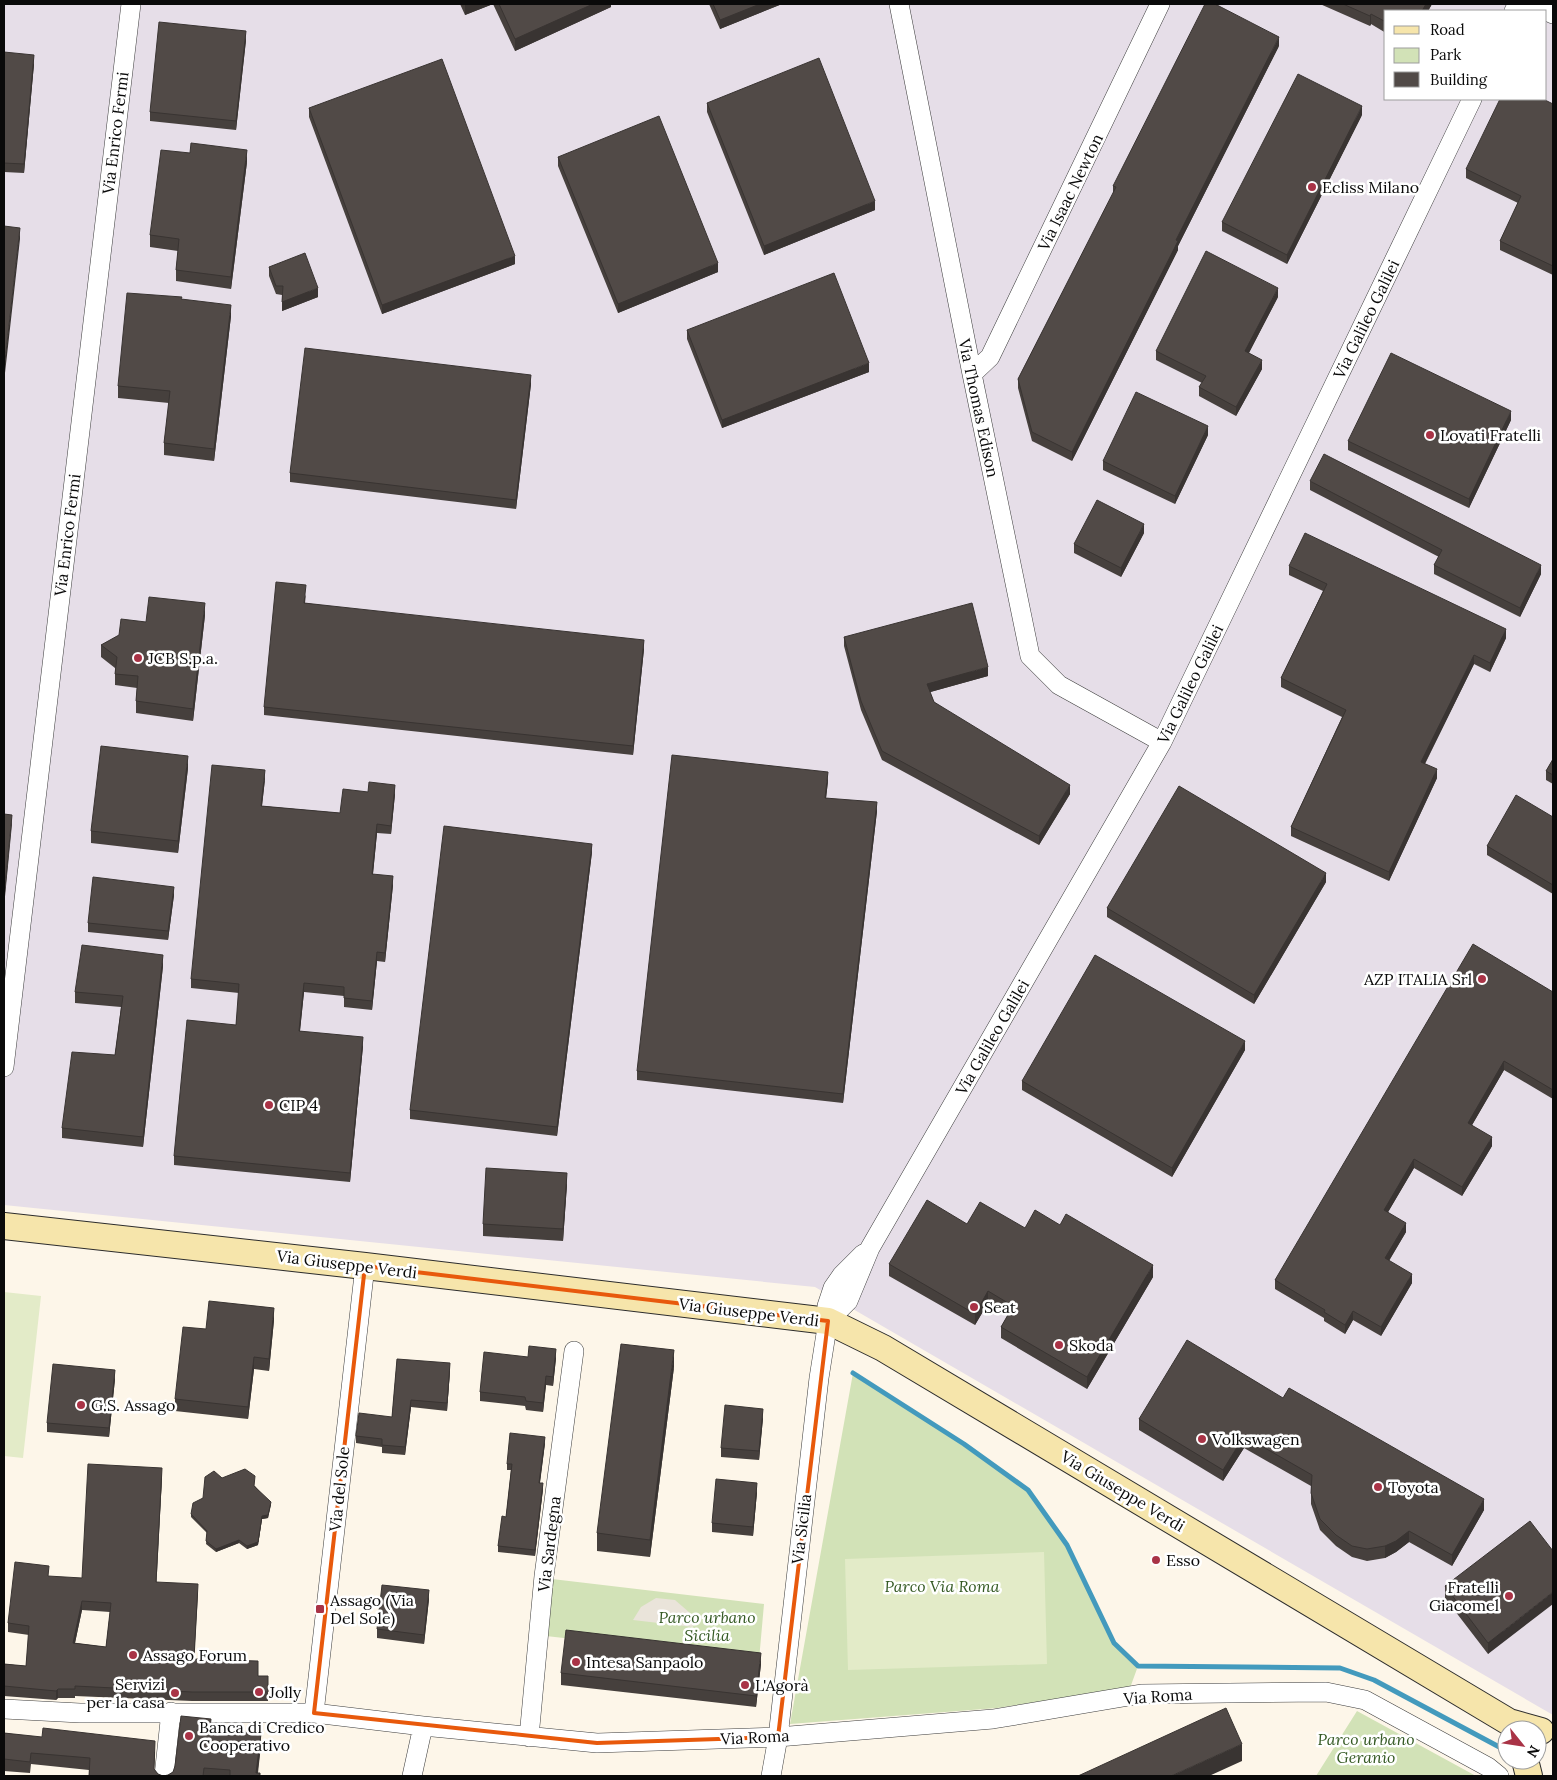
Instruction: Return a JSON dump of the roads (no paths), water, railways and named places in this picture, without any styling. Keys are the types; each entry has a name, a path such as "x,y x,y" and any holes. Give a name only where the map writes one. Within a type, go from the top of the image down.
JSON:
{"main road":[{"name":"Via Giuseppe Verdi","path":"4,1226 365,1266 828,1322 883,1348 1517,1720"}],"street":[{"name":"Via Enrico Fermi","path":"4,1067 131,4"},
{"name":"Via Thomas Edison","path":"899,4 1030,656 1059,685 1162,742"},
{"name":"Via Isaac Newton","path":"972,374 990,357 1160,4"},
{"path":"1533,4 1545,10"},
{"name":"Via Galileo Galilei","path":"828,1322 827,1306 833,1288 842,1275 870,1248 1162,742 1472,100"},
{"name":"Via del Sole","path":"314,1713 365,1266"},
{"name":"Via Sicilia","path":"771,1776 778,1737 819,1378 828,1322"},
{"name":"Via Sardegna","path":"529,1737 544,1576 574,1351"},
{"name":"Via Roma","path":"4,1709 80,1713 314,1713 597,1743 778,1737 992,1719 1141,1694 1326,1692 1365,1700 1494,1772"},
{"path":"164,1776 171,1712"},
{"path":"412,1776 423,1726"}],"waterway":[{"path":"853,1373 964,1444 1028,1490 1067,1545 1114,1643 1138,1666 1340,1668 1374,1680 1497,1746"}],"place":[{"name":"Ecliss Milano","path":"1312,187"},
{"name":"Lovati Fratelli","path":"1430,435"},
{"name":"JCB S.p.a.","path":"138,658"},
{"name":"AZP ITALIA Srl","path":"1482,979"},
{"name":"CIP 4","path":"269,1105"},
{"name":"Seat","path":"974,1307"},
{"name":"Skoda","path":"1059,1345"},
{"name":"G.S. Assago","path":"81,1405"},
{"name":"Volkswagen","path":"1202,1439"},
{"name":"Toyota","path":"1378,1487"},
{"name":"Esso","path":"1156,1560"},
{"name":"Fratelli Giacomel","path":"1509,1596"},
{"name":"Assago (Via Del Sole)","path":"320,1609"},
{"name":"Assago Forum","path":"133,1655"},
{"name":"Intesa Sanpaolo","path":"576,1662"},
{"name":"L'Agorà","path":"745,1685"},
{"name":"Jolly","path":"259,1692"},
{"name":"Servizi per la casa","path":"175,1693"},
{"name":"Banca di Credico Cooperativo","path":"189,1736"}],"park label":[{"name":"Parco Via Roma","path":"942,1586"},
{"name":"Parco urbano Sicilia","path":"707,1626"},
{"name":"Parco urbano Geranio","path":"1366,1748"}]}
